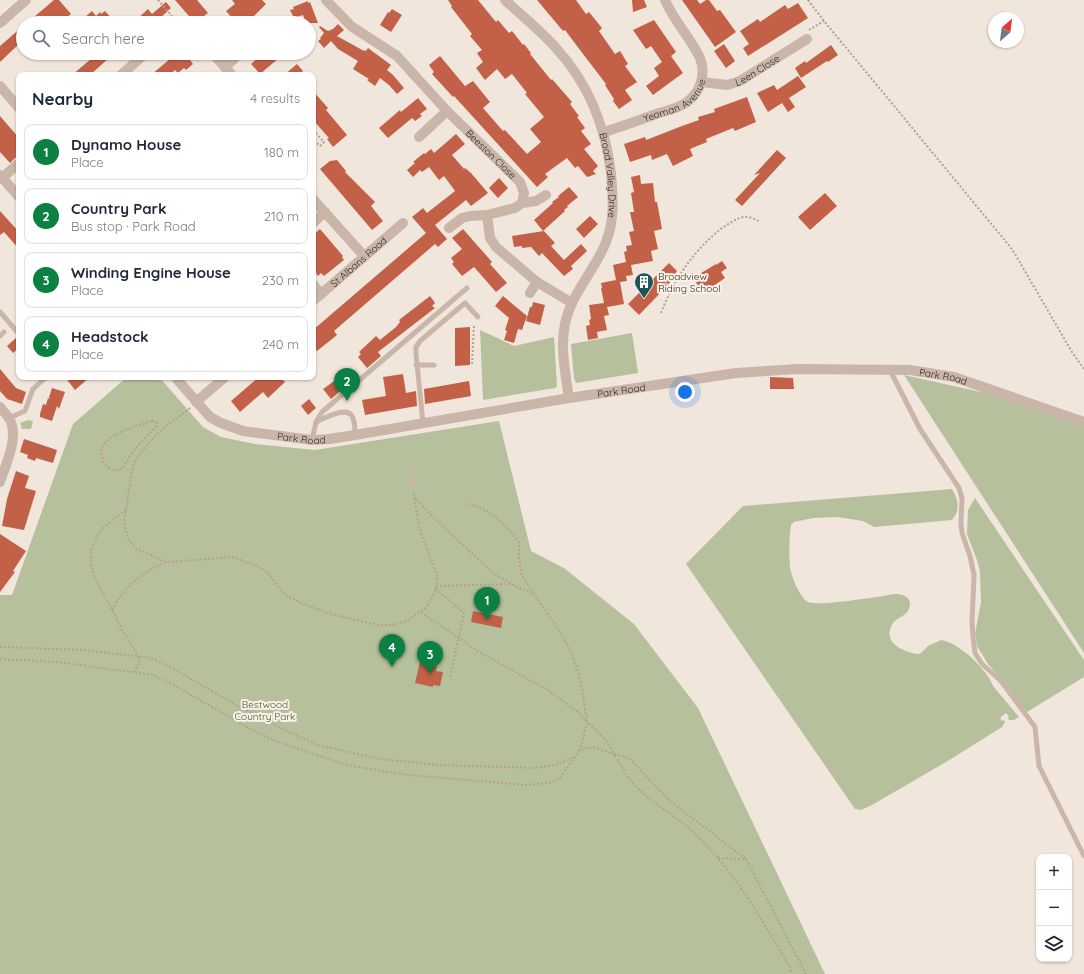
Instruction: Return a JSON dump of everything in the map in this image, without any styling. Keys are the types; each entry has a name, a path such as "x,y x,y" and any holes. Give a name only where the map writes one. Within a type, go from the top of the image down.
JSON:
{"street":[{"path":"0,22 26,0"},
{"name":"Beeston Close","path":"326,0 351,26 394,52 447,111 520,182 524,193 522,203"},
{"name":"Broad Valley Drive","path":"505,0 555,47 570,64 588,94 604,132 609,157 614,202 611,228 605,244 572,303 565,322 562,338 569,398"},
{"name":"Yeoman Avenue","path":"604,132 672,109 687,102 696,93 702,82 703,70 701,60 670,11 665,0"},
{"name":"Leen Close","path":"702,82 727,85 740,81 807,39"},
{"path":"124,72 138,60"},
{"path":"218,60 229,72"},
{"path":"225,67 233,60"},
{"path":"0,86 16,105"},
{"path":"420,137 447,111"},
{"path":"16,165 1,176 16,194"},
{"path":"450,228 462,218 487,215 515,208 522,203 536,201 546,195"},
{"path":"316,202 364,256"},
{"path":"316,220 325,212"},
{"path":"487,215 490,238 496,247 537,282 572,303"},
{"name":"St Albans Road","path":"316,298 403,223"},
{"path":"530,293 537,282"},
{"path":"316,288 321,294"},
{"name":"Park Road","path":"178,380 210,417 221,424 243,431 312,440 355,435 569,398 736,373 798,370 910,370 954,377 1084,422"},
{"path":"196,402 222,380"},
{"path":"0,408 9,418 14,433 0,482"}],"lane":[{"path":"312,440 316,422 322,412 467,288"},
{"path":"423,423 416,365 416,347 420,341 465,303 478,317"},
{"path":"0,312 16,331"},
{"path":"416,365 434,365"},
{"path":"890,370 920,429 961,493 960,523 974,575 972,622 975,653 982,664 1001,681 1035,727 1039,766 1084,856"},
{"path":"9,418 25,411 33,389 43,380"},
{"path":"316,422 343,411 348,412 352,415 354,421 355,435"},
{"path":"410,469 413,486"}],"path":[{"path":"158,0 172,16"},
{"path":"808,0 1012,249 1072,352 1084,369"},
{"path":"807,39 806,32 824,21"},
{"path":"316,133 324,142 320,146 316,141"},
{"path":"661,313 679,275 692,257 710,237 733,221 745,216 759,221"},
{"path":"472,364 474,324 478,317"},
{"path":"166,562 135,548 128,538 124,524 134,464 142,451 158,433 196,402"},
{"path":"152,421 156,422 157,425 155,428 136,447 123,468 116,470 111,469 106,465 103,459 102,448 105,443 119,433 133,426 152,421"},
{"path":"136,447 142,451"},
{"path":"112,610 119,598 141,574 166,562 234,557 261,568 269,574 284,594 301,603 332,614 378,626 406,622 427,608 436,589 437,576 419,527 413,486"},
{"path":"414,496 432,516 493,573 533,594"},
{"path":"0,659 57,662 153,675 181,689 254,732 346,765 408,775 525,785 548,783 559,779 580,750 587,722 581,684 571,653 562,636 522,576 518,559 519,542 496,517 482,508 468,504"},
{"path":"126,510 101,530 95,538 90,553 94,578 124,632 133,644 140,662 134,672"},
{"path":"436,586 512,584"},
{"path":"436,589 464,613 450,677"},
{"path":"421,612 498,664 548,690 577,711 606,740 629,779 646,795 695,834 718,858 751,901 790,967 791,974"},
{"path":"0,647 86,650 151,658 174,669 236,705 288,732 318,745 380,759 438,765 535,768 555,766 575,756"},
{"path":"580,750 593,747 629,758 670,801 746,859 806,974"},
{"path":"718,858 746,859"}],"green space":[{"path":"480,330 514,346 554,337 557,386 555,388 483,400"},
{"path":"632,333 638,373 576,383 574,378 571,344"},
{"path":"904,375 990,394 1084,426 1084,653"},
{"name":"Bestwood Country Park","path":"124,380 162,380 203,427 221,437 255,444 315,450 499,421 531,551 564,568 634,624 698,708 825,974 0,974 0,595 12,595 73,424"},
{"path":"28,420 33,421 31,429 22,429 20,423"},
{"path":"952,489 956,497 958,508 952,520 874,527 863,521 837,517 813,518 794,522 791,525 789,546 791,571 796,586 805,600 808,602 825,603 896,594 900,594 908,598 910,602 908,611 906,614 897,619 892,625 890,637 892,642 901,649 918,654 928,646 941,640 956,646 964,651 979,665 993,686 1019,717 1014,720 1009,720 1006,713 1000,718 1005,722 1002,727 946,762 872,805 861,810 855,809 686,564 743,506"},
{"path":"975,498 1084,660 1084,677 1027,712 988,664 977,646 975,634 981,602 980,572 967,534 968,510"}],"building":[{"path":"54,0 59,0 71,14 69,16 35,16"},
{"path":"175,0 197,0 208,13 204,16 189,16"},
{"path":"232,0 262,0 266,4 254,16 230,16 226,11 235,4"},
{"path":"448,0 478,0 496,22 498,20 509,33 512,31 523,45 524,44 531,53 530,54 551,80 552,79 572,102 570,104 579,116 577,117 585,128 581,131 591,144 584,149 598,166 593,171 596,174 587,177 578,166 575,168 567,158 545,174 548,177 537,187 432,74 434,72 429,65 440,56 465,86 473,81 490,102 483,108 503,131 505,130 527,154 541,142 530,129 544,117 525,94 527,93 512,74 505,79 497,69 485,80 476,68 483,62 477,53 482,50 470,36 472,34 451,7 452,6"},
{"path":"537,0 576,0 586,14 589,12 602,28 599,31 615,54 620,51 628,64 625,66 637,82 625,90 632,100 619,109 613,101 614,99 605,85 606,84 565,30 563,31"},
{"path":"632,0 644,0 647,7 633,12"},
{"path":"682,0 697,0 700,4 706,0 709,0 717,11 720,10 736,32 715,47"},
{"path":"308,1 308,3 310,2 315,16 293,16 290,10 294,9 293,7"},
{"path":"166,2 171,8 162,16 140,16 148,9 152,14"},
{"path":"798,3 808,18 748,56 743,48 749,44 740,31 758,19 760,22 785,5 788,9"},
{"path":"392,9 402,15 391,32 380,25 388,12 389,13"},
{"path":"92,11 96,16 86,16"},
{"path":"105,11 110,16 96,16 100,12 101,14"},
{"path":"654,20 676,52 671,56 683,73 653,95 646,86 659,76 654,68 662,62 651,46 646,49 633,30"},
{"path":"338,24 344,30 337,36 364,51 368,48 391,65 387,70 404,88 397,94 380,78 375,86 367,80 369,79 353,69 358,61 338,49 331,41 324,48 318,41 324,33 319,27 320,26 328,31 333,29"},
{"path":"16,32 16,47 0,62 0,46"},
{"path":"724,44 735,61 726,68 714,51"},
{"path":"831,45 838,55 801,78 795,68 805,61 806,63"},
{"path":"90,60 107,60 93,72 76,72"},
{"path":"169,60 190,60 193,64 186,70 184,68 179,72 175,70 173,72 155,72"},
{"path":"255,60 277,60 262,72 258,72 251,64"},
{"path":"297,64 303,71 302,72 288,72"},
{"path":"798,76 806,87 789,98 795,107 788,112 782,103 768,112 757,93 774,85 777,90"},
{"path":"316,94 328,108 326,110 347,135 333,147 327,139 329,138 316,123"},
{"path":"747,97 756,122 735,131 733,128 706,139 707,142 690,149 693,156 673,166 667,154 652,160 651,155 630,162 624,144 645,137 646,140 699,120 698,117 715,112 714,109"},
{"path":"418,98 427,109 420,114 422,116 415,121 412,118 388,138 379,128 400,110 401,112"},
{"path":"0,116 16,135 16,158 10,163 0,152"},
{"path":"456,134 465,144 452,155 464,169 465,168 471,173 488,193 471,206 466,200 435,225 447,239 438,247 435,244 334,331 337,335 317,351 316,327 426,233 412,217 423,208 427,213 455,191 444,176 439,180 429,167 422,172 420,170 413,177 407,170 415,163 413,162 424,153 425,154 431,149 434,153"},
{"path":"777,150 786,158 742,206 735,200 760,173 754,175"},
{"path":"337,160 346,171 345,172 375,202 371,206 383,221 372,230 320,169 330,161"},
{"path":"640,175 641,184 653,183 655,202 657,202 662,229 654,231 658,249 651,251 653,261 631,265 633,275 626,276 627,281 620,282 624,304 607,307 609,315 604,316 607,330 597,332 598,338 588,340 586,326 590,325 589,320 591,319 589,305 604,303 601,283 616,280 613,265 626,262 624,252 627,251 626,246 632,245 629,232 634,231 630,212 634,212 631,193 634,192 631,177"},
{"path":"499,178 508,188 498,198 489,188"},
{"path":"569,187 578,197 567,206 568,207 564,210 565,211 543,231 534,220"},
{"path":"825,193 837,206 810,230 798,217"},
{"path":"0,211 16,229 16,246 4,232 0,235"},
{"path":"590,216 598,224 584,238 576,229"},
{"path":"320,229 343,256 342,257 344,260 324,276 321,273 318,276 316,273 316,232"},
{"path":"463,229 492,262 490,264 507,283 496,292 474,267 462,276 452,264 454,262 451,258 462,249 452,238"},
{"path":"544,231 555,243 551,246 564,260 581,244 587,251 571,266 573,269 564,276 542,253 539,256 531,247 514,247 512,236"},
{"path":"722,261 727,268 721,272 725,278 703,293 693,278"},
{"path":"669,263 677,271 668,285 639,315 628,304"},
{"path":"430,296 435,303 432,306 435,308 378,352 381,356 367,368 358,357 361,354 359,352 376,336 380,340 396,327 400,322 399,320"},
{"path":"503,296 527,316 522,330 518,329 514,343 504,340 507,331 505,330 509,318 495,306"},
{"path":"533,302 545,305 540,325 526,321"},
{"path":"470,327 470,365 455,366 455,328"},
{"path":"16,338 16,350 13,353 7,346"},
{"path":"0,369 16,388 26,392 22,404 7,399 0,391"},
{"path":"403,374 406,393 416,391 417,406 365,415 362,400 386,396 383,377"},
{"path":"770,377 793,378 794,389 770,389"},
{"path":"337,379 344,388 331,399 323,389"},
{"path":"67,380 87,380 75,390"},
{"path":"256,380 283,380 285,382 268,398 263,392 240,412 231,401"},
{"path":"469,381 471,396 425,404 424,389"},
{"path":"52,388 65,392 59,409 57,406 52,421 40,417 40,414 43,404 46,405 48,398 50,399 49,397"},
{"path":"309,399 316,408 308,415 301,406"},
{"path":"24,439 57,450 53,463 36,458 35,461 27,458 28,455 20,452"},
{"path":"16,471 29,476 25,488 36,491 24,530 2,526 7,499"},
{"path":"0,534 26,551 13,571 15,572 0,592"},
{"path":"473,611 503,617 501,628 471,622"},
{"path":"420,662 437,666 436,671 443,672 440,686 433,685 433,687 415,683"}],"place":[{"name":"Broadview Riding School","path":"644,299"},
{"name":"Country Park","path":"347,401"},
{"name":"Dynamo House","path":"487,620"},
{"name":"Headstock","path":"392,667"},
{"name":"Winding Engine House","path":"430,674"}]}
